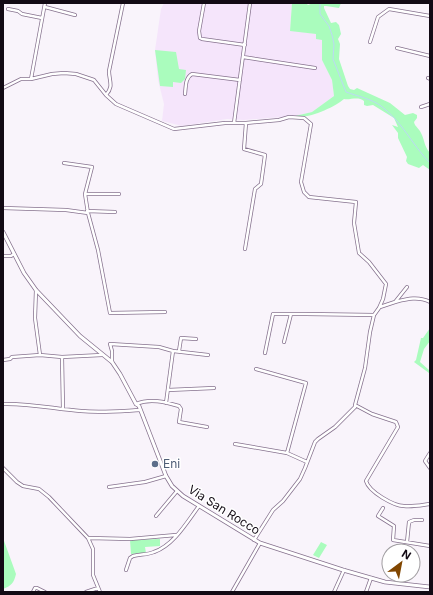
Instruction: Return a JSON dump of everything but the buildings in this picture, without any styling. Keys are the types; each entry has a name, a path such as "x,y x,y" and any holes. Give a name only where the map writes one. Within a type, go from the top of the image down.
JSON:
{"street":[{"path":"106,96 111,86 112,80 109,71 123,3"},
{"path":"204,3 199,31 200,38 244,45"},
{"path":"234,123 250,3"},
{"path":"30,79 45,5 75,15"},
{"path":"8,9 18,11 22,14 42,18"},
{"path":"370,42 378,17 389,9 430,16"},
{"path":"397,48 430,56"},
{"path":"243,57 315,68"},
{"path":"3,88 21,79 30,79 52,74 76,74 94,80 106,96 116,104 174,129 279,120 289,117 304,118 311,124 301,182 304,192 309,197 356,202 354,223 359,253 369,262 386,284 380,307 374,316 370,332 366,368 355,405 335,427 315,442 306,468 300,479 283,501 273,510 254,540"},
{"path":"185,94 186,81 192,74 240,80"},
{"path":"421,107 430,104"},
{"path":"245,249 255,189 261,184 265,155 244,148 246,123"},
{"path":"64,163 92,167 85,194 87,212 98,250 110,313 165,312"},
{"path":"85,194 119,194"},
{"path":"3,208 115,212"},
{"name":"Via San Rocco","path":"3,232 14,254 36,290 80,336 112,362 140,410 166,476 177,491 190,501 254,540 371,578 391,583 430,586"},
{"path":"3,256 11,256 14,254"},
{"path":"395,302 407,287"},
{"path":"36,290 35,318 40,355"},
{"path":"380,307 406,299 422,298 430,302"},
{"path":"265,353 273,314 374,316"},
{"path":"284,342 291,314"},
{"path":"179,351 181,338 196,339"},
{"path":"112,362 112,351 110,344 159,347 173,351 208,356"},
{"path":"166,403 173,351"},
{"path":"3,360 10,359 12,357 40,355 62,357 103,354"},
{"path":"62,357 63,409"},
{"path":"256,369 306,383 287,453"},
{"path":"168,390 214,388"},
{"path":"136,404 144,401 166,403 180,407 179,422 208,427"},
{"path":"3,404 25,404 94,412 140,410"},
{"path":"355,405 398,425 396,431 366,481 369,488 397,505 404,506 430,504"},
{"path":"236,444 287,453 307,462"},
{"path":"430,453 425,461 430,468"},
{"path":"3,468 23,486 39,489 49,497 88,538 93,549 93,575 100,592"},
{"path":"109,486 145,482 166,476"},
{"path":"156,516 177,491"},
{"path":"126,570 130,558 133,556 158,551 166,546 199,506"},
{"path":"383,508 378,516 394,526 393,540 430,546"},
{"path":"407,542 409,522 414,520 422,520"},
{"path":"88,538 130,539 176,535"},
{"path":"232,592 260,542"},
{"path":"334,592 344,570"},
{"path":"366,592 371,578"},
{"path":"34,592 35,588 45,592"},
{"path":"86,592 98,588"}],"shaded area":[{"path":"164,3 292,3 290,30 316,34 322,40 322,60 332,80 334,96 312,112 295,116 244,120 227,119 182,126 162,121 164,104 158,80 155,50 161,9"}],"green space":[{"path":"292,3 306,3 308,5 313,3 341,3 339,8 324,6 324,8 331,23 336,22 339,25 341,34 338,39 340,44 339,59 348,86 350,89 354,90 357,88 390,103 405,115 413,113 417,115 414,122 420,131 430,153 430,170 423,165 419,168 408,164 406,161 407,157 398,138 398,133 392,125 398,127 394,118 373,105 364,105 364,101 357,98 344,99 321,112 300,117 295,116 312,112 334,96 332,80 322,60 322,40 316,39 316,34 290,31"},
{"path":"155,50 176,52 179,69 186,70 185,79 181,83 173,82 173,87 160,86"},
{"path":"430,328 430,341 424,349 420,362 429,370 429,373 414,362 416,360 421,338 423,338"},
{"path":"3,538 16,574 12,584 3,589"},
{"path":"160,539 160,546 145,547 146,553 131,554 130,540"},
{"path":"321,542 327,545 319,558 313,555"}],"waterway":[{"path":"320,3 320,14 329,26 332,35 334,44 333,59 346,92 373,101 381,106 395,119 430,163"}],"place":[{"name":"Eni","path":"155,464"}]}
